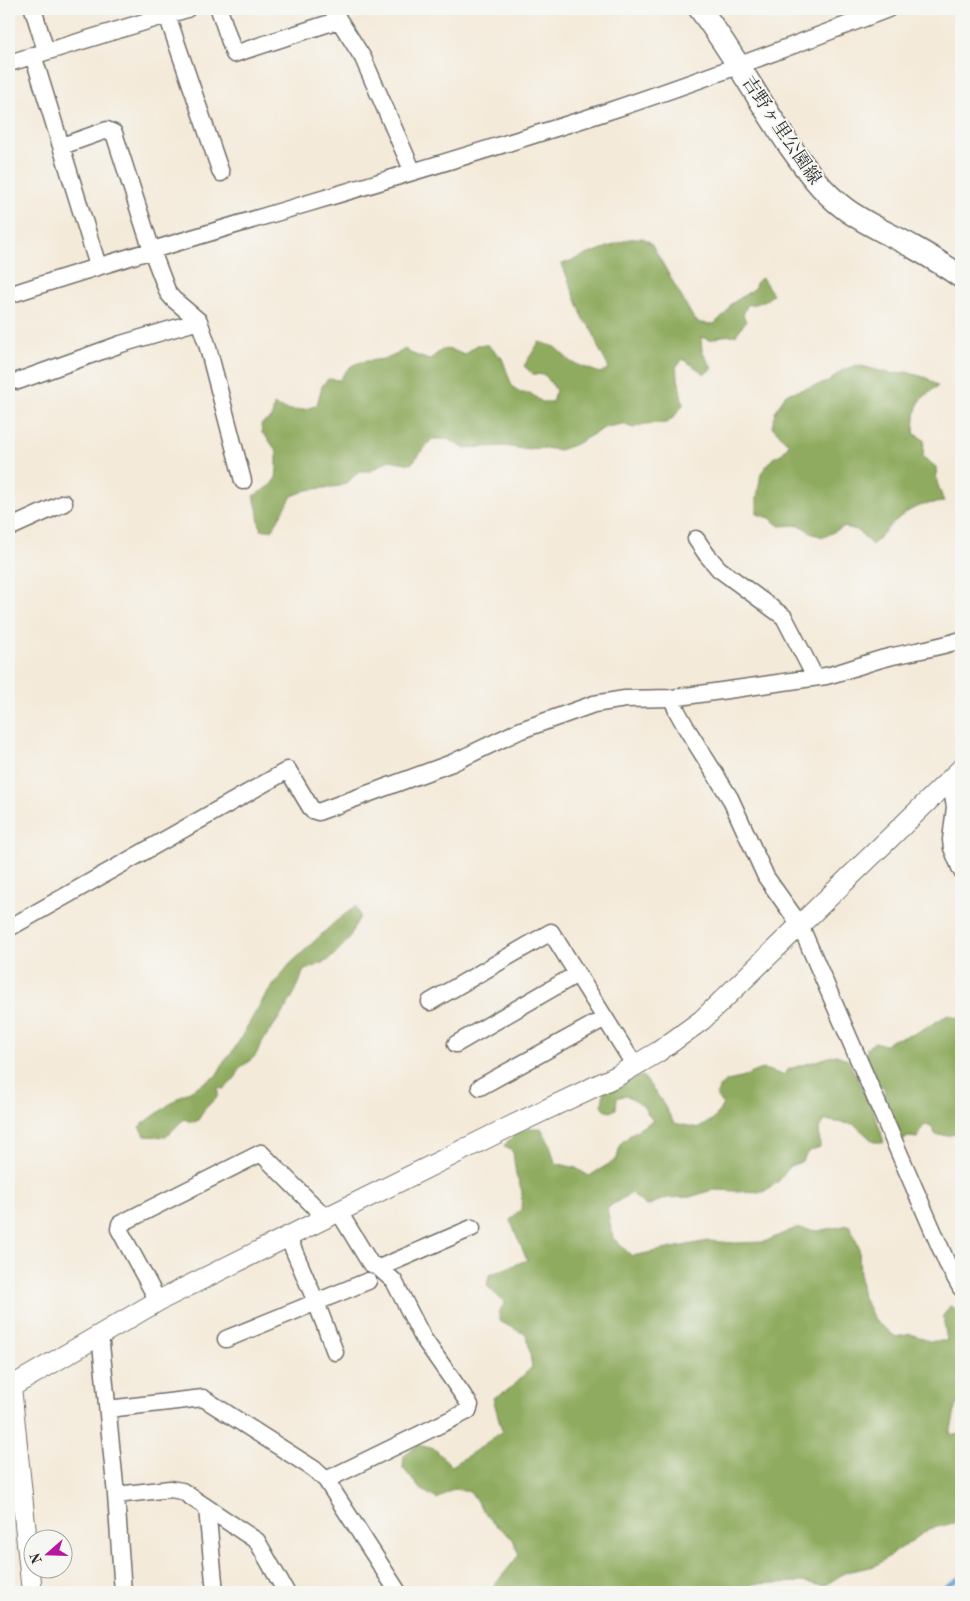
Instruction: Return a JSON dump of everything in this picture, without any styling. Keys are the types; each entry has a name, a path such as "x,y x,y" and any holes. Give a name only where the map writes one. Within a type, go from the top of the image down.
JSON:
{"main road":[{"name":"吉野ヶ里公園線","path":"700,9 719,34 774,123 808,173 824,190 843,208 961,277"}],"street":[{"path":"33,9 40,53 62,146 98,266"},
{"path":"9,63 187,9"},
{"path":"219,9 234,54 335,14 363,58 413,172"},
{"path":"9,295 98,266 413,172 608,111 740,66 888,9"},
{"path":"166,15 221,173"},
{"path":"62,146 107,130 114,133 152,251 168,293 199,321 207,344 243,481"},
{"path":"18,382 121,344 199,321"},
{"path":"9,528 64,503"},
{"path":"696,539 719,569 784,617 815,677"},
{"path":"9,928 288,770 312,810 318,812 452,763 521,730 594,704 624,699 672,698 844,672 888,657 932,649 961,640"},
{"path":"672,698 687,729 730,798 766,877 800,925 947,1262 961,1288"},
{"path":"32,1592 15,1495 9,1387 158,1301 617,1076 658,1052 702,1020 956,774"},
{"path":"956,774 951,840 952,848 961,870"},
{"path":"430,1002 551,932 635,1066"},
{"path":"456,1044 577,974"},
{"path":"480,1087 605,1018"},
{"path":"158,1301 119,1229 120,1224 261,1153 332,1215 370,1263 394,1281 423,1338 470,1405 468,1411 326,1480"},
{"path":"379,1268 472,1228"},
{"path":"288,1237 335,1352"},
{"path":"226,1339 368,1281"},
{"path":"100,1334 116,1495 123,1592"},
{"path":"108,1409 203,1398 314,1469 326,1480 398,1592"},
{"path":"116,1495 170,1489 182,1490 257,1541 286,1592"},
{"path":"207,1508 215,1592"}],"green space":[{"path":"643,238 651,243 694,319 700,323 714,324 726,313 731,304 754,289 757,281 762,278 773,294 762,302 747,305 743,315 746,321 736,335 722,336 710,340 701,337 702,351 712,368 705,374 683,359 676,367 683,405 673,418 666,423 644,424 633,428 623,424 606,427 576,444 560,450 543,448 523,449 505,446 463,448 448,439 432,439 411,464 389,460 371,471 359,471 348,482 340,486 307,490 292,496 272,530 261,530 253,496 269,487 276,478 277,452 262,433 261,424 272,418 274,405 296,410 317,405 322,386 328,379 340,380 350,367 356,364 391,357 405,349 410,353 429,360 443,349 453,350 464,355 477,345 488,345 502,358 512,386 520,393 530,393 542,402 552,402 556,390 545,375 533,374 524,366 539,342 555,347 571,362 600,373 609,368 598,347 592,329 584,320 562,264 629,239"},
{"path":"857,365 893,374 906,372 927,378 938,386 920,401 916,410 914,433 924,440 923,457 936,467 937,482 944,502 923,505 906,513 894,522 872,545 857,530 843,527 824,537 813,534 800,525 779,526 770,518 757,514 757,498 761,473 773,458 783,453 789,444 772,427 775,412 786,394 828,382 841,371"},
{"path":"356,906 360,916 348,940 329,960 303,971 292,997 264,1039 256,1055 240,1068 236,1077 229,1085 223,1089 218,1088 218,1096 206,1108 198,1120 193,1122 184,1119 166,1137 145,1136 139,1127 179,1097 216,1076 265,996 289,965 335,922"},
{"path":"948,1015 957,1018 961,1017 961,1131 949,1135 936,1135 930,1125 923,1126 917,1138 909,1137 900,1140 895,1120 891,1111 884,1103 885,1091 872,1077 874,1068 867,1060 867,1048 875,1042 885,1045 892,1040 914,1034"},
{"path":"836,1055 847,1059 868,1100 884,1142 874,1142 854,1124 826,1120 819,1128 820,1147 808,1152 801,1162 790,1166 779,1181 763,1192 712,1190 690,1197 667,1198 646,1206 631,1193 607,1208 613,1238 632,1256 708,1241 735,1243 764,1242 796,1228 817,1231 849,1225 859,1247 860,1280 863,1298 876,1322 896,1337 911,1334 929,1341 947,1341 943,1316 950,1306 961,1311 961,1403 956,1407 950,1434 961,1435 961,1521 929,1529 875,1566 846,1572 824,1586 803,1582 752,1584 747,1592 489,1592 519,1555 513,1539 491,1521 469,1491 453,1489 437,1499 419,1488 403,1468 404,1456 418,1445 435,1449 452,1466 502,1431 493,1398 508,1390 532,1367 527,1335 501,1322 498,1312 505,1303 487,1286 489,1275 527,1260 510,1220 521,1210 522,1191 516,1175 513,1152 504,1146 512,1137 520,1132 541,1128 550,1145 555,1163 576,1168 589,1176 617,1159 620,1144 635,1131 653,1121 643,1106 626,1095 617,1098 616,1109 610,1112 604,1109 602,1104 604,1092 625,1081 643,1076 661,1100 674,1123 699,1128 715,1118 723,1104 717,1097 719,1087 727,1081 764,1069 783,1075 789,1069"}],"waterway":[{"path":"937,1592 961,1577"}]}
